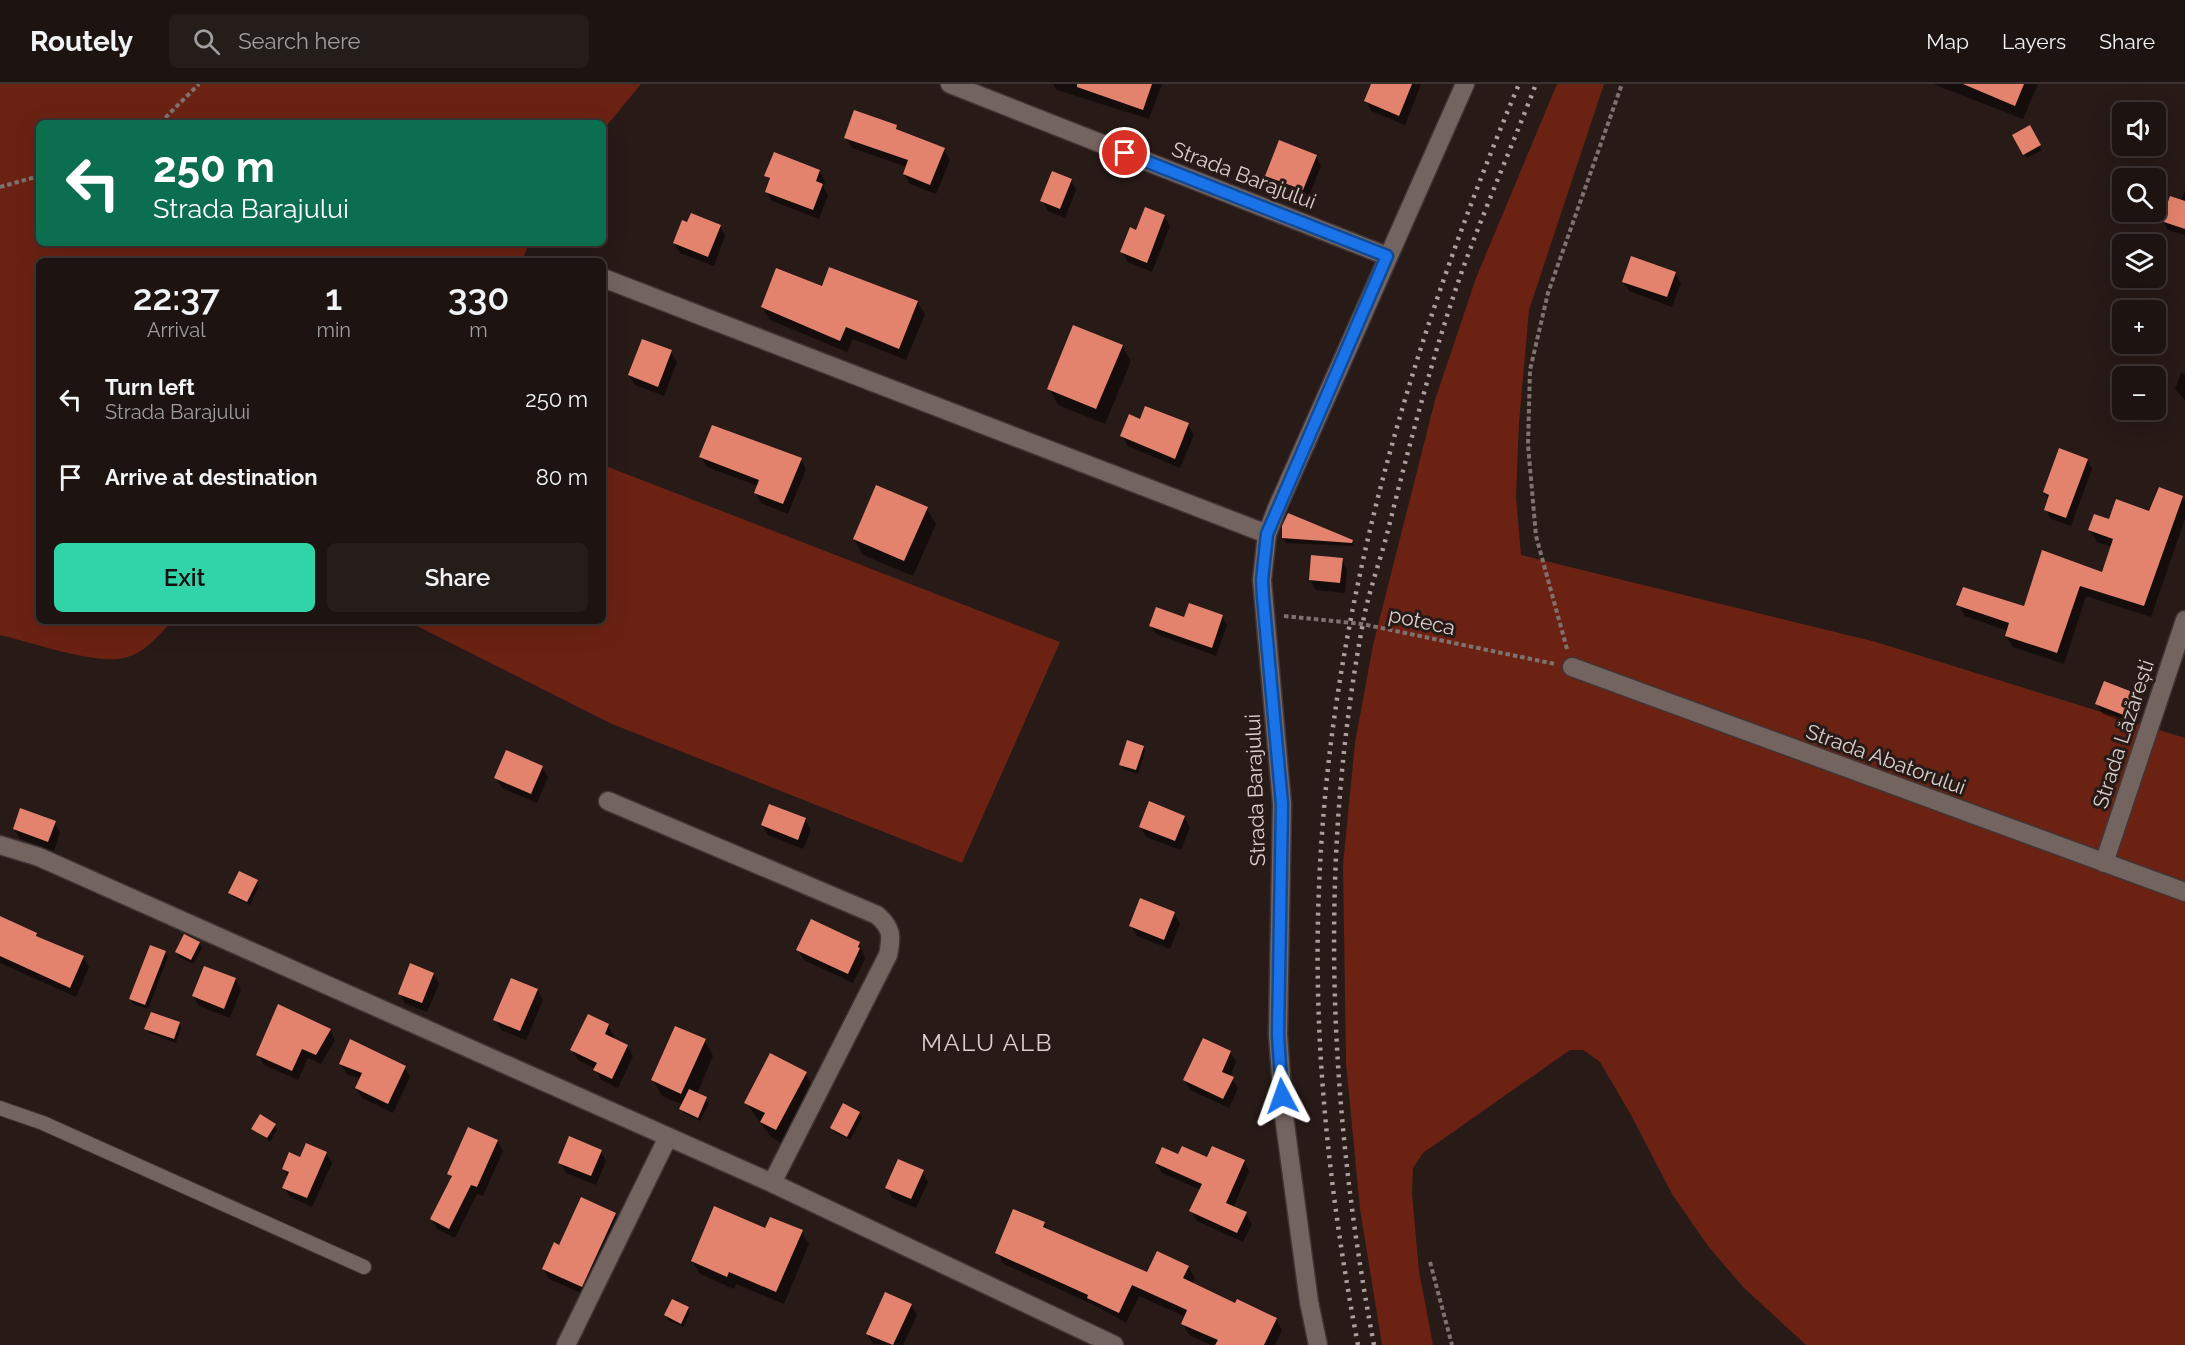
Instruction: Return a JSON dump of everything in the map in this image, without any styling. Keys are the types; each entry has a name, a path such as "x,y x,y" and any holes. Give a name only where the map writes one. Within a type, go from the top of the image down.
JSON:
{"street":[{"name":"Strada Barajului","path":"950,84 1387,256"},
{"name":"Strada Barajului","path":"1318,1345 1309,1302 1284,1116 1278,1035 1282,804 1262,580 1267,534 1387,256 1465,84"},
{"path":"606,279 1267,534"},
{"name":"Strada Lăzărești","path":"2104,862 2185,620"},
{"name":"Strada Abatorului","path":"1572,667 2185,892"},
{"path":"608,801 877,915 888,925 892,936 888,955 772,1183"},
{"path":"0,845 39,856 772,1183 1114,1345"},
{"path":"566,1345 668,1137"}],"lane":[{"path":"0,1108 44,1123 364,1267"}],"path":[{"path":"163,120 199,84"},
{"path":"1572,667 1536,537 1528,445 1530,370 1548,293 1622,84"},
{"path":"0,187 36,177"},
{"name":"poteca","path":"1264,614 1362,624 1572,667"},
{"path":"1430,1262 1452,1345"}],"shaded area":[{"path":"0,84 641,84 606,126 606,120 36,120 36,246 528,246 523,258 36,258 36,624 169,624 151,643 138,652 124,658 112,659 80,656 0,635"},
{"path":"1557,84 1604,84 1529,310 1519,423 1516,497 1521,555 1876,642 2185,738 2185,1345 1806,1345 1743,1287 1708,1246 1672,1194 1631,1115 1600,1062 1583,1050 1570,1050 1423,1153 1413,1168 1412,1194 1419,1271 1433,1345 1382,1345 1360,1209 1346,1063 1343,865 1355,743 1373,645 1435,400 1476,278"},
{"path":"606,466 1060,642 962,863 612,724 413,624 606,624"}],"building":[{"path":"1077,84 1152,84 1143,110 1077,87"},
{"path":"1371,84 1412,84 1399,116 1364,101"},
{"path":"1963,84 2024,84 2015,106"},
{"path":"854,110 897,125 896,129 945,148 930,185 903,174 908,160 844,138"},
{"path":"2030,125 2041,145 2023,155 2012,135"},
{"path":"1279,140 1317,155 1303,190 1265,176"},
{"path":"774,152 820,170 816,181 823,184 813,210 765,192 770,178 764,176"},
{"path":"1052,171 1072,179 1060,209 1040,201"},
{"path":"2170,196 2185,201 2185,229 2164,222 2166,222 2166,207"},
{"path":"1145,207 1165,215 1147,263 1120,252 1130,227 1136,230"},
{"path":"691,213 721,225 708,257 673,243 682,220 687,222"},
{"path":"1631,256 1676,272 1667,297 1622,282"},
{"path":"829,267 918,301 899,349 846,327 840,341 761,307 776,268 822,286"},
{"path":"1073,325 1123,345 1096,409 1047,389"},
{"path":"642,339 672,350 658,387 628,375"},
{"path":"1145,406 1189,423 1175,459 1120,436 1129,414 1140,419"},
{"path":"712,425 802,458 783,504 754,493 759,480 699,457"},
{"path":"2059,448 2088,459 2066,518 2044,510 2049,495 2043,492"},
{"path":"876,485 928,507 904,561 853,539"},
{"path":"2159,487 2183,496 2144,606 2080,586 2057,653 2005,636 2009,623 1956,605 1963,587 2024,606 2042,550 2102,572 2113,539 2088,530 2094,514 2109,519 2116,499 2149,511"},
{"path":"1288,513 1353,540 1352,543 1282,538 1282,526"},
{"path":"1311,555 1343,558 1340,583 1309,580"},
{"path":"1189,603 1223,615 1212,648 1149,626 1156,607 1184,617"},
{"path":"2104,681 2135,693 2126,716 2095,704"},
{"path":"1127,740 1144,746 1136,770 1119,765"},
{"path":"506,750 543,766 531,794 494,778"},
{"path":"1149,801 1185,816 1175,841 1139,827"},
{"path":"769,804 806,818 798,840 761,825"},
{"path":"20,808 56,821 48,842 13,829"},
{"path":"239,871 258,880 247,902 228,893"},
{"path":"1140,898 1175,912 1164,940 1129,926"},
{"path":"0,916 37,933 36,936 84,956 70,988 0,956"},
{"path":"811,919 860,942 858,947 860,948 848,974 796,950"},
{"path":"184,934 200,942 191,960 175,952"},
{"path":"150,945 166,951 145,1005 129,999"},
{"path":"410,963 434,973 422,1003 398,994"},
{"path":"204,966 236,978 224,1009 192,996"},
{"path":"511,978 538,989 520,1031 493,1020"},
{"path":"278,1004 331,1029 316,1055 302,1049 292,1071 256,1055"},
{"path":"151,1012 180,1022 174,1039 144,1029"},
{"path":"588,1014 609,1024 605,1034 628,1045 612,1079 593,1070 597,1063 570,1050"},
{"path":"675,1026 706,1039 681,1094 651,1080"},
{"path":"1203,1038 1231,1051 1222,1072 1234,1077 1223,1099 1183,1080"},
{"path":"350,1039 406,1066 388,1104 355,1088 362,1073 339,1064"},
{"path":"770,1053 807,1072 776,1130 760,1122 765,1113 744,1103"},
{"path":"689,1089 707,1097 698,1118 679,1109"},
{"path":"843,1103 860,1112 847,1137 830,1128"},
{"path":"260,1114 276,1124 267,1138 251,1129"},
{"path":"468,1127 498,1140 477,1187 471,1185 449,1229 430,1219 452,1176 447,1174"},
{"path":"569,1136 602,1150 591,1176 558,1163"},
{"path":"306,1143 327,1152 307,1198 282,1188 289,1172 282,1169 289,1152 300,1157"},
{"path":"1182,1146 1207,1157 1212,1146 1245,1160 1226,1203 1247,1212 1237,1233 1189,1211 1202,1184 1155,1163 1162,1147 1178,1154"},
{"path":"898,1159 924,1170 911,1199 885,1188"},
{"path":"581,1197 616,1213 582,1287 542,1269 554,1242 559,1245"},
{"path":"714,1206 765,1228 770,1217 803,1230 776,1292 729,1272 727,1277 691,1261"},
{"path":"1013,1209 1045,1222 1043,1227 1147,1272 1157,1251 1189,1266 1183,1278 1235,1303 1237,1299 1277,1318 1264,1345 1215,1345 1218,1340 1181,1324 1187,1310 1132,1285 1119,1313 1087,1298 1088,1295 995,1253"},
{"path":"885,1292 912,1304 893,1345 866,1334"},
{"path":"672,1299 689,1307 681,1324 664,1315"}],"railway":[{"path":"1358,1345 1330,1167 1320,1047 1318,927 1328,767 1342,667 1362,567 1386,468 1414,369 1446,272 1519,84"},
{"path":"1374,1345 1347,1167 1339,1077 1335,987 1335,897 1339,807 1348,717 1367,604 1431,369 1462,271 1536,84"}],"district":[{"name":"MALU ALB","path":"987,1042"}],"route":[{"path":"1125,153 1387,256 1345,358 1267,534 1262,580 1282,804 1278,1035 1282,1096"}]}
